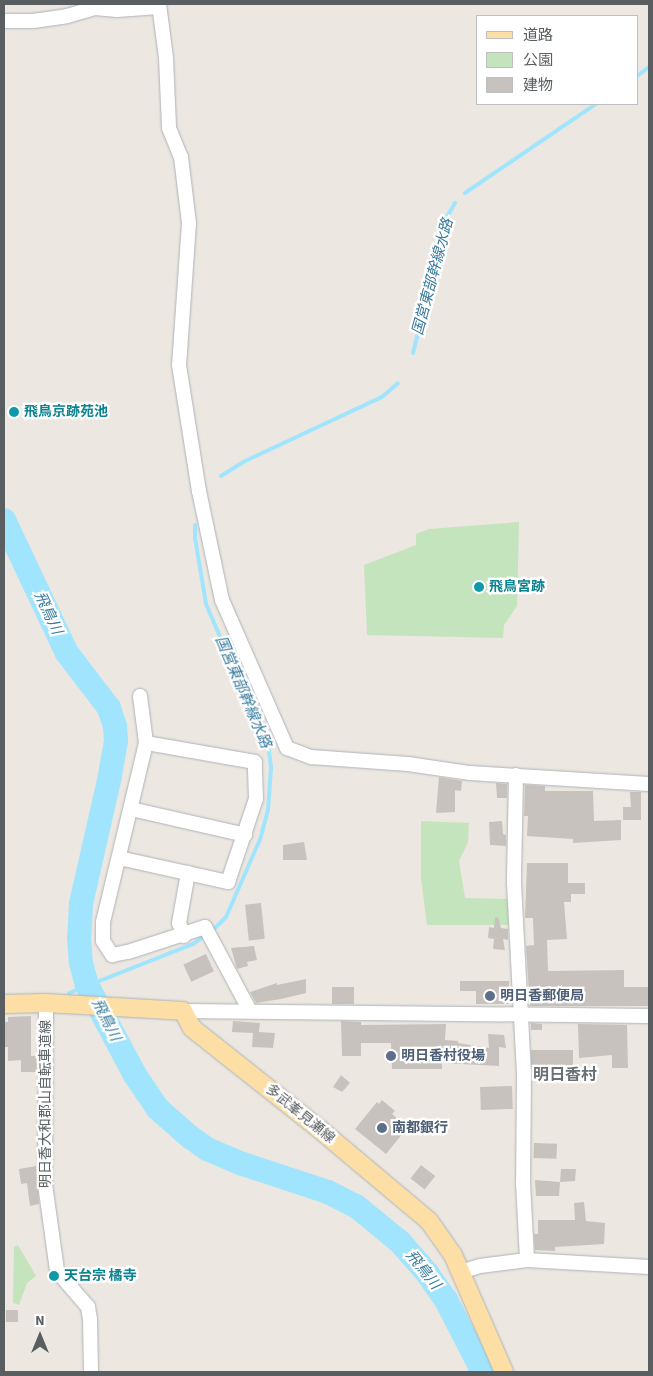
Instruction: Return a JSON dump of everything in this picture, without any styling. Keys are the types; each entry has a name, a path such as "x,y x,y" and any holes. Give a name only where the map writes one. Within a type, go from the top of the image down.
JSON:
{"main road":[{"path":"4,1004 46,1003 183,1011"},
{"name":"多武峯見瀬線","path":"183,1011 192,1028 316,1127 429,1221 453,1254 504,1372"}],"street":[{"path":"4,21 33,21 67,16 95,8 117,10 159,5 166,58 169,128 181,157 189,223 179,365 184,404 199,491 222,600 287,748 311,757 516,775 649,784"},
{"path":"140,696 146,743 103,922 103,941 112,954 128,952 184,936 205,927 250,1011"},
{"path":"119,858 228,882 256,800 255,762 146,743"},
{"path":"516,775 514,883 520,972 519,1016 524,1074 523,1183 527,1260"},
{"path":"131,809 245,835"},
{"path":"184,936 179,922 188,873"},
{"name":"明日香大和郡山自転車道線","path":"46,1003 45,1184 57,1271 88,1307 91,1372"},
{"path":"183,1011 649,1016"},
{"path":"461,1272 480,1266 527,1260 649,1267"}],"green space":[{"path":"519,522 517,606 504,625 503,638 367,635 364,565 416,545 416,534 429,529"},
{"path":"421,821 469,823 468,842 459,861 465,898 509,899 509,925 427,925 421,878"},
{"path":"18,1245 36,1276 27,1283 19,1305 13,1303 14,1247"}],"building":[{"path":"439,777 462,781 461,791 455,790 455,812 436,813"},
{"path":"496,783 507,784 507,798 497,798"},
{"path":"525,785 545,786 545,791 593,791 594,821 621,820 621,840 573,843 573,839 527,836 528,816 524,816"},
{"path":"630,792 641,792 641,820 623,820 623,807 631,807"},
{"path":"502,821 503,834 506,835 506,846 490,845 489,822"},
{"path":"304,842 307,860 283,860 283,845"},
{"path":"527,863 568,863 568,883 585,883 585,894 571,894 571,902 564,902 567,939 547,940 548,971 624,970 624,987 649,987 649,1006 530,1006 526,946 534,945 533,918 525,918"},
{"path":"261,903 265,939 249,940 245,905"},
{"path":"498,917 501,928 508,929 508,940 503,939 505,950 493,949 494,939 488,938 489,927 494,928 495,918"},
{"path":"254,946 257,960 247,962 248,966 237,969 231,948"},
{"path":"206,954 214,971 191,982 183,965"},
{"path":"306,979 306,993 281,999 256,1003 250,992 277,983 277,985"},
{"name":"明日香郵便局","path":"460,981 509,981 509,1004 476,1004 476,991 460,991"},
{"path":"332,987 354,987 354,1004 332,1004"},
{"path":"31,1016 31,1056 36,1056 37,1072 21,1072 21,1060 8,1061 8,1047 4,1047 4,1022 8,1022 8,1017"},
{"path":"233,1021 260,1023 259,1032 275,1033 273,1048 252,1047 253,1033 232,1032"},
{"path":"341,1021 361,1022 361,1025 446,1024 445,1040 489,1048 488,1034 504,1035 506,1048 499,1047 499,1066 442,1063 442,1069 392,1069 391,1043 361,1043 361,1056 342,1056"},
{"path":"531,1023 542,1024 542,1030 531,1030"},
{"path":"578,1024 627,1025 628,1068 612,1068 612,1055 579,1058"},
{"path":"531,1050 573,1050 573,1067 531,1067"},
{"path":"341,1075 350,1083 342,1092 333,1087"},
{"path":"512,1086 513,1109 481,1110 480,1087"},
{"name":"南都銀行","path":"382,1100 395,1111 392,1114 408,1127 386,1154 355,1129 377,1102 379,1104"},
{"path":"534,1143 557,1144 556,1159 533,1158"},
{"path":"421,1165 435,1176 425,1189 411,1178"},
{"path":"36,1166 39,1204 30,1206 27,1183 21,1184 19,1169"},
{"path":"561,1169 576,1169 575,1181 560,1182"},
{"path":"535,1180 560,1182 559,1196 536,1196"},
{"path":"584,1202 586,1221 605,1223 604,1244 555,1247 555,1251 535,1250 534,1234 538,1234 538,1220 575,1220 574,1203"},
{"path":"6,1310 18,1310 18,1322 6,1322"}],"waterway":[{"name":"国営東部幹線水路","path":"638,75 649,67"},
{"name":"国営東部幹線水路","path":"465,193 595,105"},
{"name":"国営東部幹線水路","path":"413,353 448,215 455,203"},
{"name":"国営東部幹線水路","path":"221,476 243,462 382,397 398,383"},
{"name":"飛鳥川","path":"4,520 67,653 109,708 115,726 116,741 110,776 81,904 79,937 81,963 87,985 135,1075 157,1108 190,1137 207,1149 243,1164 328,1192 356,1206 400,1242 427,1273 446,1300 483,1372"},
{"name":"国営東部幹線水路","path":"195,525 195,538 206,604 269,751 271,768 268,810 261,837 226,917 212,931"},
{"name":"国営東部幹線水路","path":"69,993 193,944 206,935"}],"place":[{"name":"飛鳥京跡苑池","path":"14,412"},
{"name":"飛鳥宮跡","path":"479,587"},
{"name":"明日香郵便局","path":"490,996"},
{"name":"明日香村役場","path":"391,1056"},
{"name":"南都銀行","path":"382,1128"},
{"name":"天台宗 橘寺","path":"54,1276"}],"district":[{"name":"明日香村","path":"565,1075"}]}
